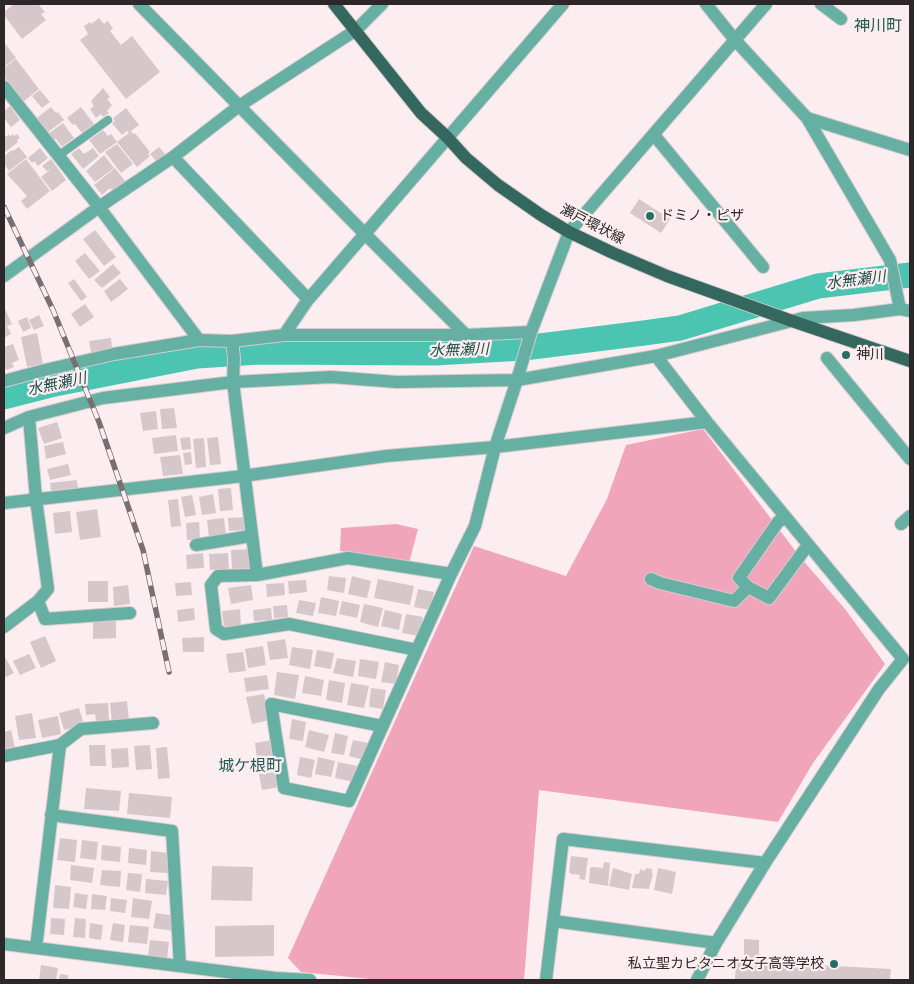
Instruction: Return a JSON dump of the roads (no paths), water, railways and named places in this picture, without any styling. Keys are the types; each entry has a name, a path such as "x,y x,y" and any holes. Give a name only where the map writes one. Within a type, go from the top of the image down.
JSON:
{"main road":[{"name":"瀬戸環状線","path":"334,4 421,113 466,158 498,185 541,215 569,232 636,264 774,315 910,361"}],"street":[{"path":"139,4 466,335"},
{"path":"4,276 98,207 173,157 239,106 356,30 382,4"},
{"path":"284,335 308,299 562,4"},
{"path":"4,428 29,417 103,398 233,382 331,377 397,382 518,380 656,356 803,318 905,310 898,293 890,260 807,118 735,40 706,4"},
{"path":"382,726 271,704 284,788 349,801 451,574 475,526 495,447 518,380 531,332 569,232 766,4"},
{"path":"821,4 841,19"},
{"path":"4,87 199,340"},
{"path":"807,118 910,150"},
{"path":"654,135 763,267"},
{"path":"173,157 308,299"},
{"path":"4,381 114,354 199,340 232,341 284,335 466,335 531,332"},
{"path":"232,341 234,358 233,382 257,575"},
{"path":"656,356 707,422 808,545 908,658 879,689 765,863 716,943 698,980"},
{"path":"827,358 910,459"},
{"path":"4,627 38,601 48,589 36,498 29,417"},
{"path":"4,503 244,476 386,456 495,447 707,422"},
{"path":"785,517 778,522 739,578 748,587 769,598 808,545"},
{"path":"196,545 252,536"},
{"path":"417,650 289,624 224,634 216,629 211,585 218,576 257,575 348,558 451,574"},
{"path":"651,579 660,584 734,602 748,587"},
{"path":"38,601 45,619 130,612"},
{"path":"4,756 60,745 81,729 153,723"},
{"path":"36,948 50,815 60,745"},
{"path":"50,815 172,830 180,966"},
{"path":"546,980 563,839 765,863"},
{"path":"553,921 716,943"},
{"path":"4,944 275,979 310,980"}],"lane":[{"path":"58,156 108,120"}],"waterway":[{"name":"水無瀬川","path":"4,397 55,384 197,356 259,352 435,353 524,348 644,333 680,328 818,286 910,275"}],"railway":[{"path":"4,207 53,310 99,422 143,550 169,672"}],"place":[{"name":"ドミノ・ピザ","path":"650,216"},
{"name":"神川","path":"846,355"},
{"name":"私立聖カピタニオ女子高等学校","path":"834,964"}],"district":[{"name":"神川町","path":"878,27"},
{"name":"城ケ根町","path":"250,767"}]}
